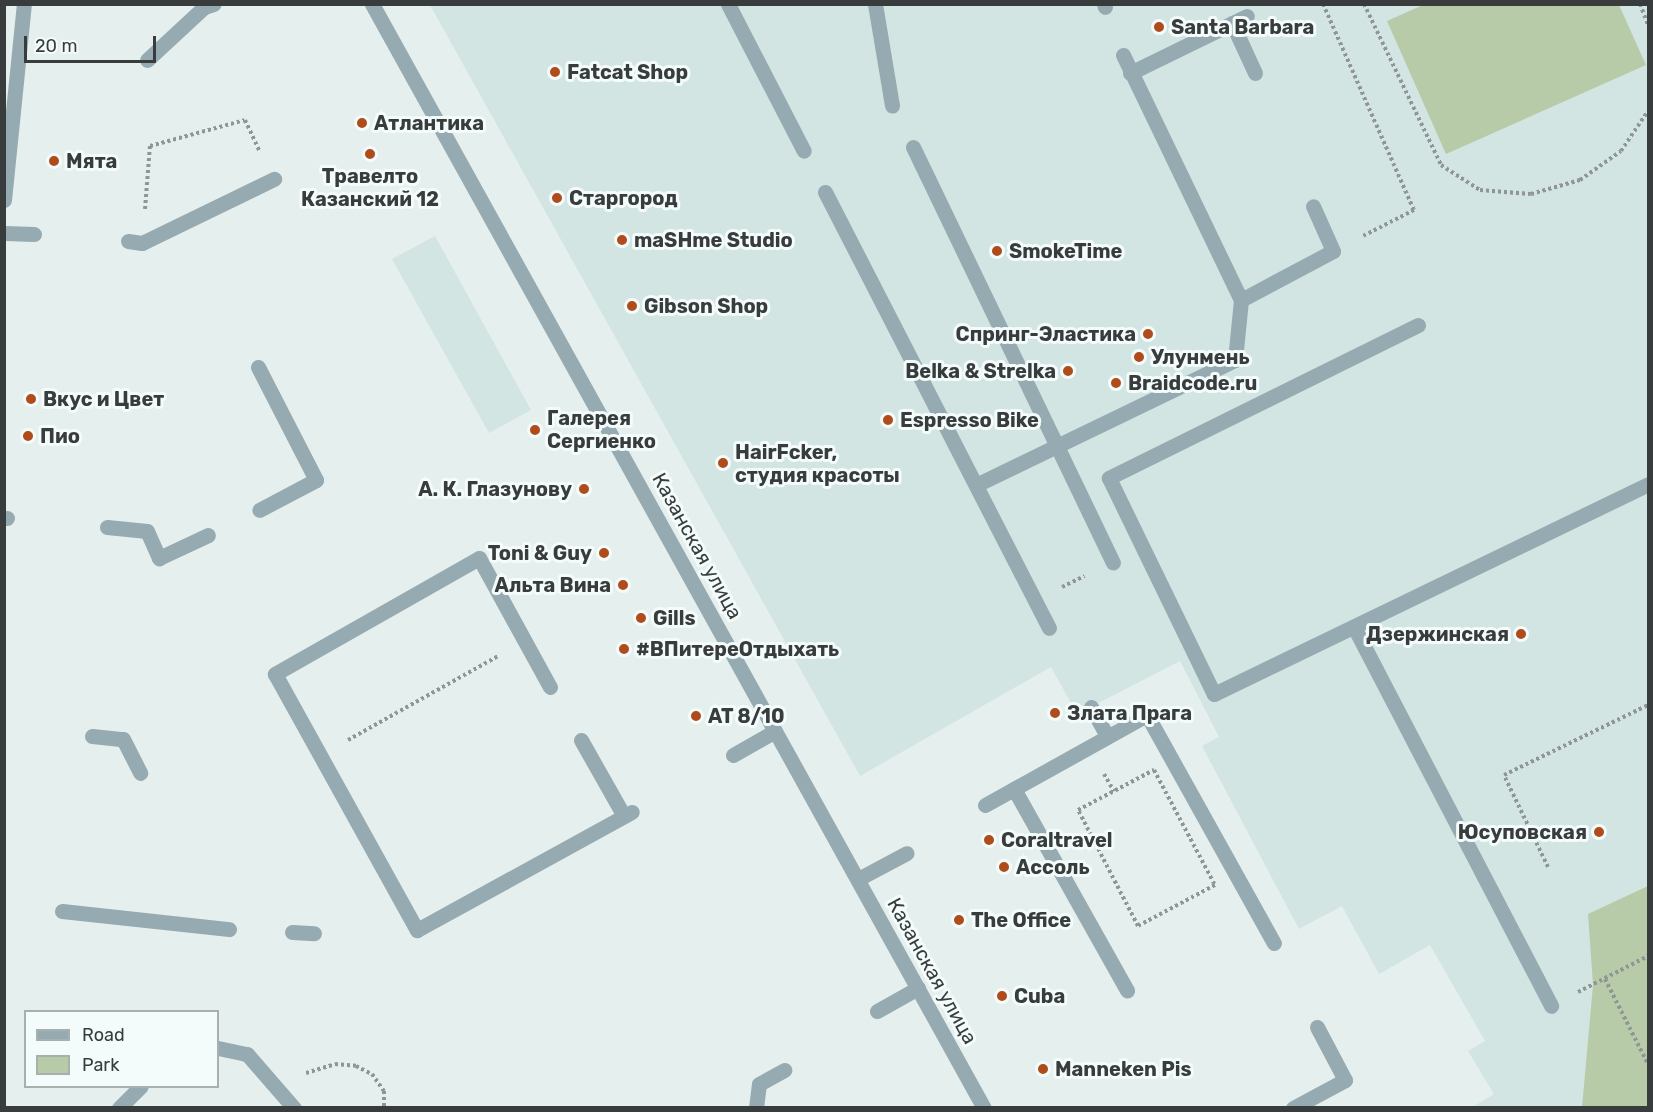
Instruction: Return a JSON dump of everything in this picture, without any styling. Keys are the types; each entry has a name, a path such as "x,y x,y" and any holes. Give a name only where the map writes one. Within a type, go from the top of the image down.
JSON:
{"street":[{"path":"4,201 24,4"},
{"path":"147,60 204,7 214,4"},
{"name":"Казанская улица","path":"372,4 984,1107"},
{"path":"728,4 804,151"},
{"path":"875,4 892,106"},
{"path":"1130,73 1248,16"},
{"path":"1232,23 1255,73"},
{"path":"976,485 1235,360 1241,300 1123,55"},
{"path":"913,147 1113,562"},
{"path":"135,242 274,179"},
{"path":"825,192 1049,628"},
{"path":"1241,300 1333,251 1314,206"},
{"path":"4,233 34,234"},
{"path":"1418,326 1109,478 1214,694 1648,484"},
{"path":"258,367 316,480 259,510"},
{"path":"106,527 147,531 159,558 208,536"},
{"path":"550,687 479,558 275,674 417,930 628,814 581,740"},
{"path":"1354,627 1551,1006"},
{"path":"1091,707 1107,736"},
{"path":"985,805 1147,715 1274,943"},
{"path":"733,755 776,731"},
{"path":"92,736 123,739 140,773"},
{"path":"1014,789 1127,990"},
{"path":"858,879 907,853"},
{"path":"62,911 229,928"},
{"path":"292,932 314,933"},
{"path":"877,1011 918,988"},
{"path":"1293,1107 1346,1080 1317,1027"},
{"path":"219,1048 247,1054 294,1107"},
{"path":"756,1107 759,1084 784,1070"},
{"path":"119,1107 139,1088"}],"path":[{"path":"1323,4 1414,210 1333,251"},
{"path":"1364,4 1441,165 1480,190 1531,194 1580,180 1621,151 1648,111"},
{"path":"1640,4 1648,25"},
{"path":"135,242 150,146 245,120 274,179"},
{"path":"1036,601 1113,562"},
{"path":"320,755 525,640"},
{"path":"1548,867 1504,775 1648,705"},
{"path":"1155,770 1215,885 1138,926 1078,810 1114,791 1155,770"},
{"path":"1551,1006 1648,956"},
{"path":"1605,979 1648,1064"},
{"path":"279,1088 311,1070 356,1066 372,1074 384,1091 384,1107"}],"shaded area":[{"path":"430,5 1648,5 1648,1107 1473,1107 1494,1094 1468,1051 1485,1041 1430,945 1379,974 1342,906 1299,929 1202,746 1219,737 1180,661 1077,714 1051,667 860,776"},
{"path":"435,236 531,410 489,433 392,259"}],"green space":[{"path":"1423,5 1619,5 1646,65 1446,154 1387,21"},
{"path":"1648,886 1648,1107 1582,1107 1593,985 1588,914"}],"place":[{"name":"Santa Barbara","path":"1159,27"},
{"name":"Fatcat Shop","path":"555,72"},
{"name":"Атлантика","path":"362,123"},
{"name":"Травелто Казанский 12","path":"370,154"},
{"name":"Мята","path":"54,161"},
{"name":"Старгород","path":"557,198"},
{"name":"maSHme Studio","path":"622,240"},
{"name":"SmokeTime","path":"997,251"},
{"name":"Gibson Shop","path":"632,306"},
{"name":"Спринг-Эластика","path":"1148,334"},
{"name":"Улунмень","path":"1139,357"},
{"name":"Belka & Strelka","path":"1068,371"},
{"name":"Braidcode.ru","path":"1116,383"},
{"name":"Вкус и Цвет","path":"31,399"},
{"name":"Espresso Bike","path":"888,420"},
{"name":"Галерея Сергиенко","path":"535,430"},
{"name":"Пио","path":"28,436"},
{"name":"HairFcker, студия красоты","path":"723,463"},
{"name":"А. К. Глазунову","path":"584,489"},
{"name":"Toni & Guy","path":"604,553"},
{"name":"Альта Вина","path":"623,585"},
{"name":"Gills","path":"641,618"},
{"name":"Дзержинская","path":"1521,634"},
{"name":"#ВПитереОтдыхать","path":"624,649"},
{"name":"Злата Прага","path":"1055,713"},
{"name":"AT 8/10","path":"696,716"},
{"name":"Юсуповская","path":"1599,832"},
{"name":"Coraltravel","path":"989,840"},
{"name":"Ассоль","path":"1004,867"},
{"name":"The Office","path":"959,920"},
{"name":"Cuba","path":"1002,996"},
{"name":"Manneken Pis","path":"1043,1069"}]}
